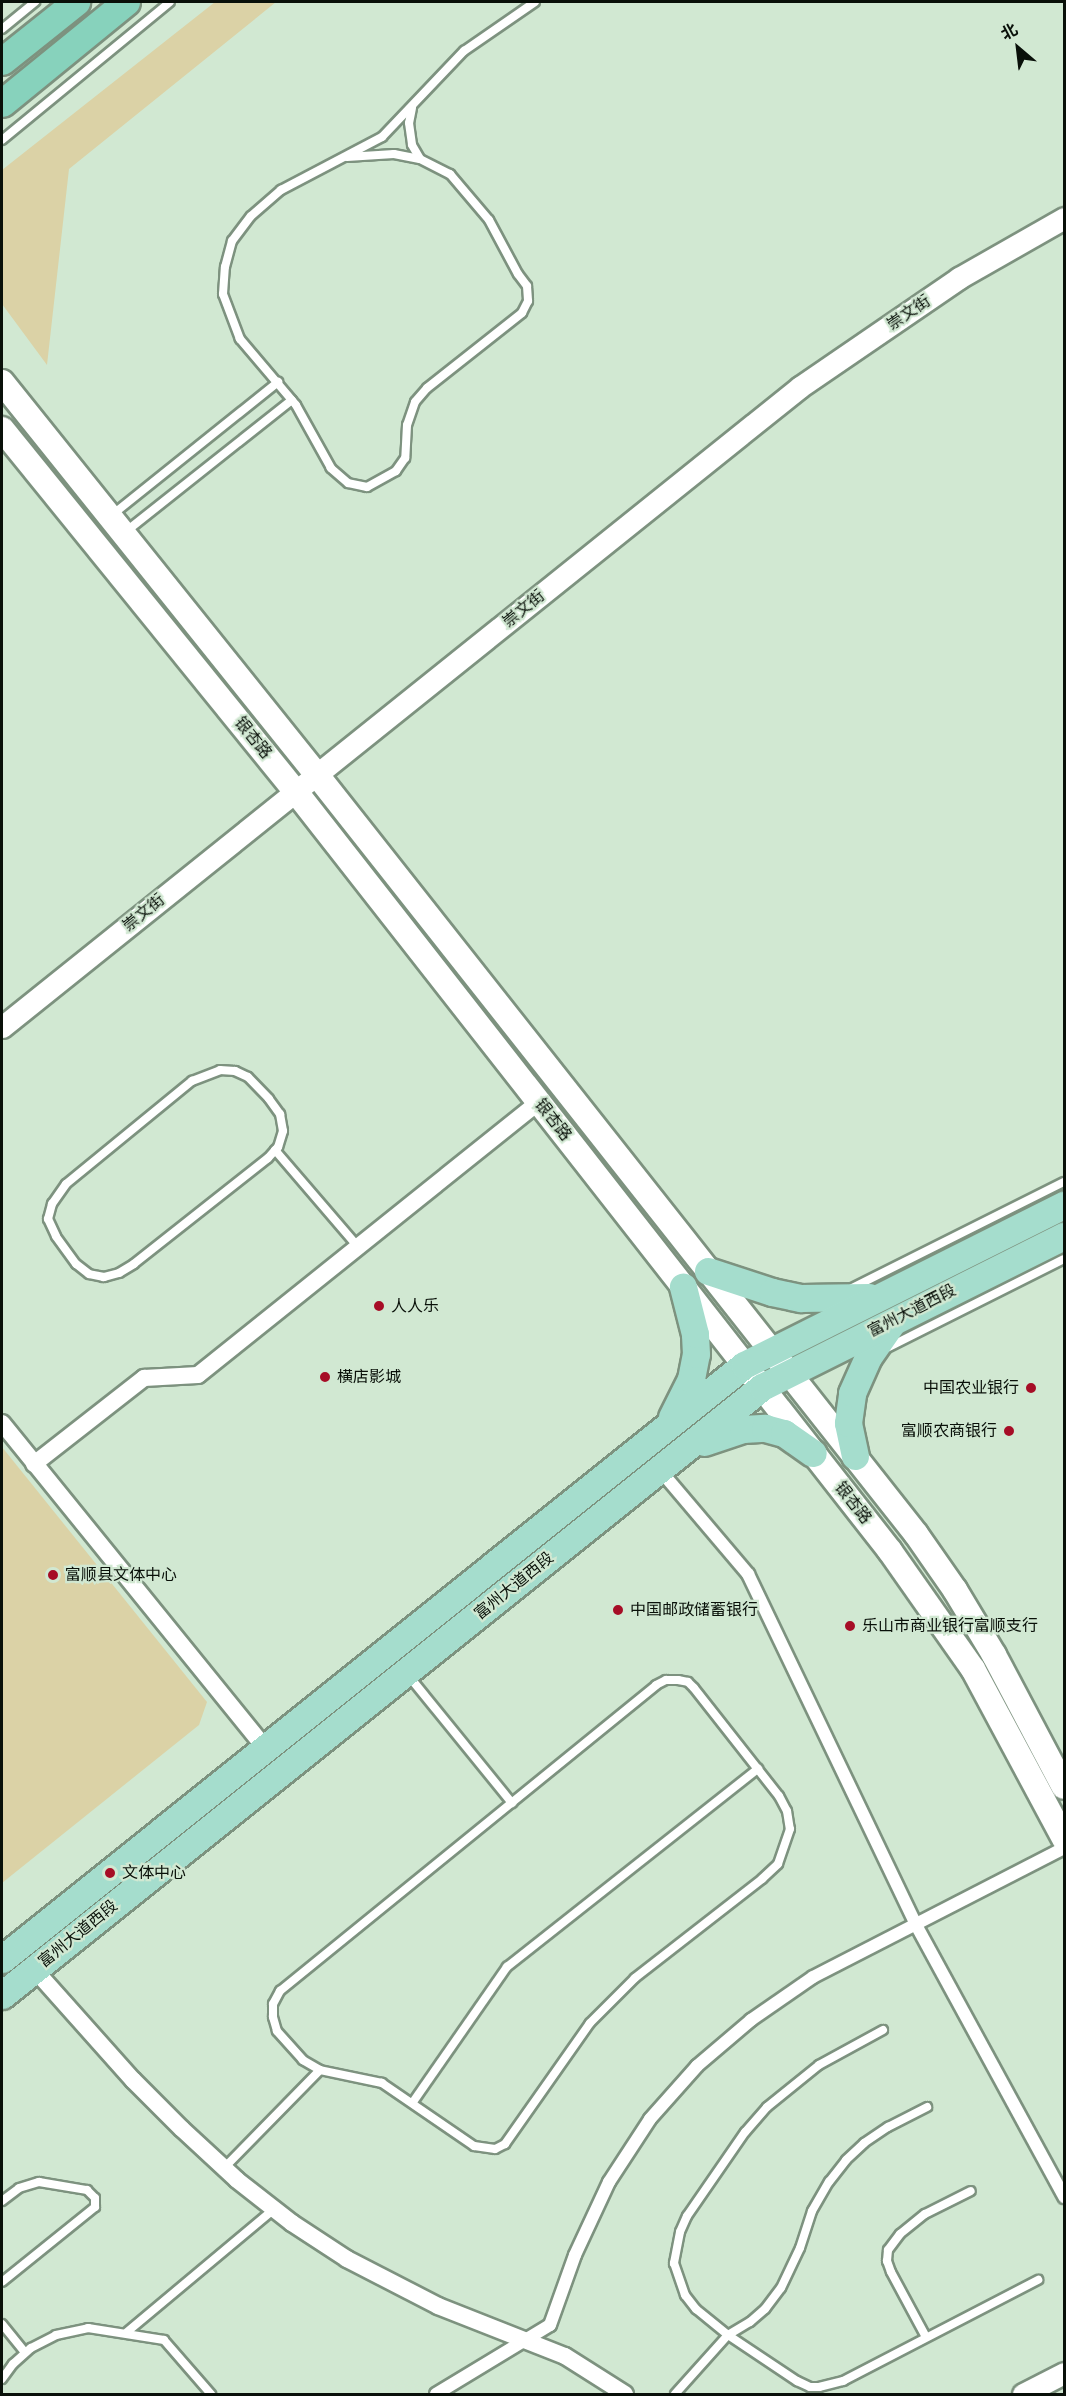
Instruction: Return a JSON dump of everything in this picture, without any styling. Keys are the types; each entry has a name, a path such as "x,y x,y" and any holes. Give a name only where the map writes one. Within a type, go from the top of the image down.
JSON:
{"highway":[{"path":"2,61 76,2"},
{"path":"2,103 126,2"}],"main road":[{"name":"银杏路","path":"2,382 317,775 855,1456 955,1590 994,1655 1065,1787"},
{"name":"银杏路","path":"2,429 296,792 928,1602 973,1669 1065,1839"},
{"name":"富州大道西段","path":"2,1959 744,1365 1065,1205"},
{"name":"富州大道西段","path":"2,1995 762,1387 1065,1236"},
{"path":"708,1271 772,1292 801,1298 879,1297"},
{"path":"663,1430 681,1402 691,1379 696,1354 695,1334 683,1287"},
{"path":"855,1456 848,1423 852,1393 868,1357 894,1320"},
{"path":"683,1450 721,1435 765,1428 783,1433 813,1453"}],"street":[{"name":"崇文街","path":"2,1027 800,387 959,279 1065,218"},
{"path":"34,1464 144,1378 198,1375 539,1102"},
{"path":"2,1423 266,1748"},
{"path":"659,1469 748,1574 916,1925 1065,2197"},
{"path":"436,2394 529,2340 550,2325 575,2255 609,2182 650,2120 697,2066 751,2020 813,1977 1065,1848"},
{"path":"34,1969 133,2080 224,2168 274,2209 347,2259 428,2301 565,2356 625,2394"},
{"path":"1023,2394 1065,2373"}],"lane":[{"path":"2,29 35,2"},
{"path":"2,140 170,2"},
{"path":"347,157 394,154 420,159 450,174 489,220 518,274 527,286 528,301 522,313 427,388 415,402 407,425 405,458 396,471 367,487 348,483 332,468 292,400 240,339 231,320 224,294 225,267 232,241 251,216 280,190 382,137 464,51 535,2"},
{"path":"412,108 409,123 412,145 420,159"},
{"path":"117,525 278,382"},
{"path":"117,525 292,400"},
{"path":"220,1070 235,1071 248,1077 280,1114 284,1131 275,1150 143,1257 119,1273 104,1277 89,1274 76,1264 56,1236 48,1219 52,1204 66,1184 192,1081 220,1070"},
{"path":"275,1150 358,1247"},
{"path":"829,1299 1065,1182"},
{"path":"868,1357 1065,1259"},
{"path":"405,1672 512,1803"},
{"path":"666,1680 688,1682 758,1769 787,1811 789,1829 777,1864 762,1879 635,1978 590,2023 505,2144 495,2149 474,2146 413,2102 382,2083 320,2070 303,2060 288,2047 277,2031 273,2017 273,2004 280,1991 512,1803 666,1680"},
{"path":"413,2102 507,1967 758,1769"},
{"path":"883,2030 819,2065 767,2107 745,2132 687,2216 675,2250 678,2278 685,2295 696,2309 728,2335 797,2380 810,2387 819,2387 843,2381 1038,2280"},
{"path":"224,2168 320,2070"},
{"path":"675,2394 728,2335 750,2322 765,2309 781,2288 800,2248 812,2211 829,2182 846,2160 888,2127 927,2107"},
{"path":"2,2201 19,2188 39,2182 87,2190 95,2198 95,2207 2,2282"},
{"path":"926,2337 891,2272 887,2261 888,2250 900,2234 926,2214 971,2191"},
{"path":"127,2332 159,2308 274,2209"},
{"path":"2,2324 26,2352"},
{"path":"2,2379 26,2352 56,2335 88,2328 127,2332 164,2340 211,2394"}],"shaded area":[{"path":"215,2 276,2 69,169 47,365 2,304 2,170"},
{"name":"富顺县文体中心","path":"2,1447 207,1702 199,1725 2,1883"}],"place":[{"name":"人人乐","path":"379,1306"},
{"name":"横店影城","path":"325,1377"},
{"name":"中国农业银行","path":"1031,1388"},
{"name":"富顺农商银行","path":"1009,1431"},
{"name":"富顺县文体中心","path":"53,1575"},
{"name":"中国邮政储蓄银行","path":"618,1610"},
{"name":"乐山市商业银行富顺支行","path":"850,1626"},
{"name":"文体中心","path":"110,1873"}]}
